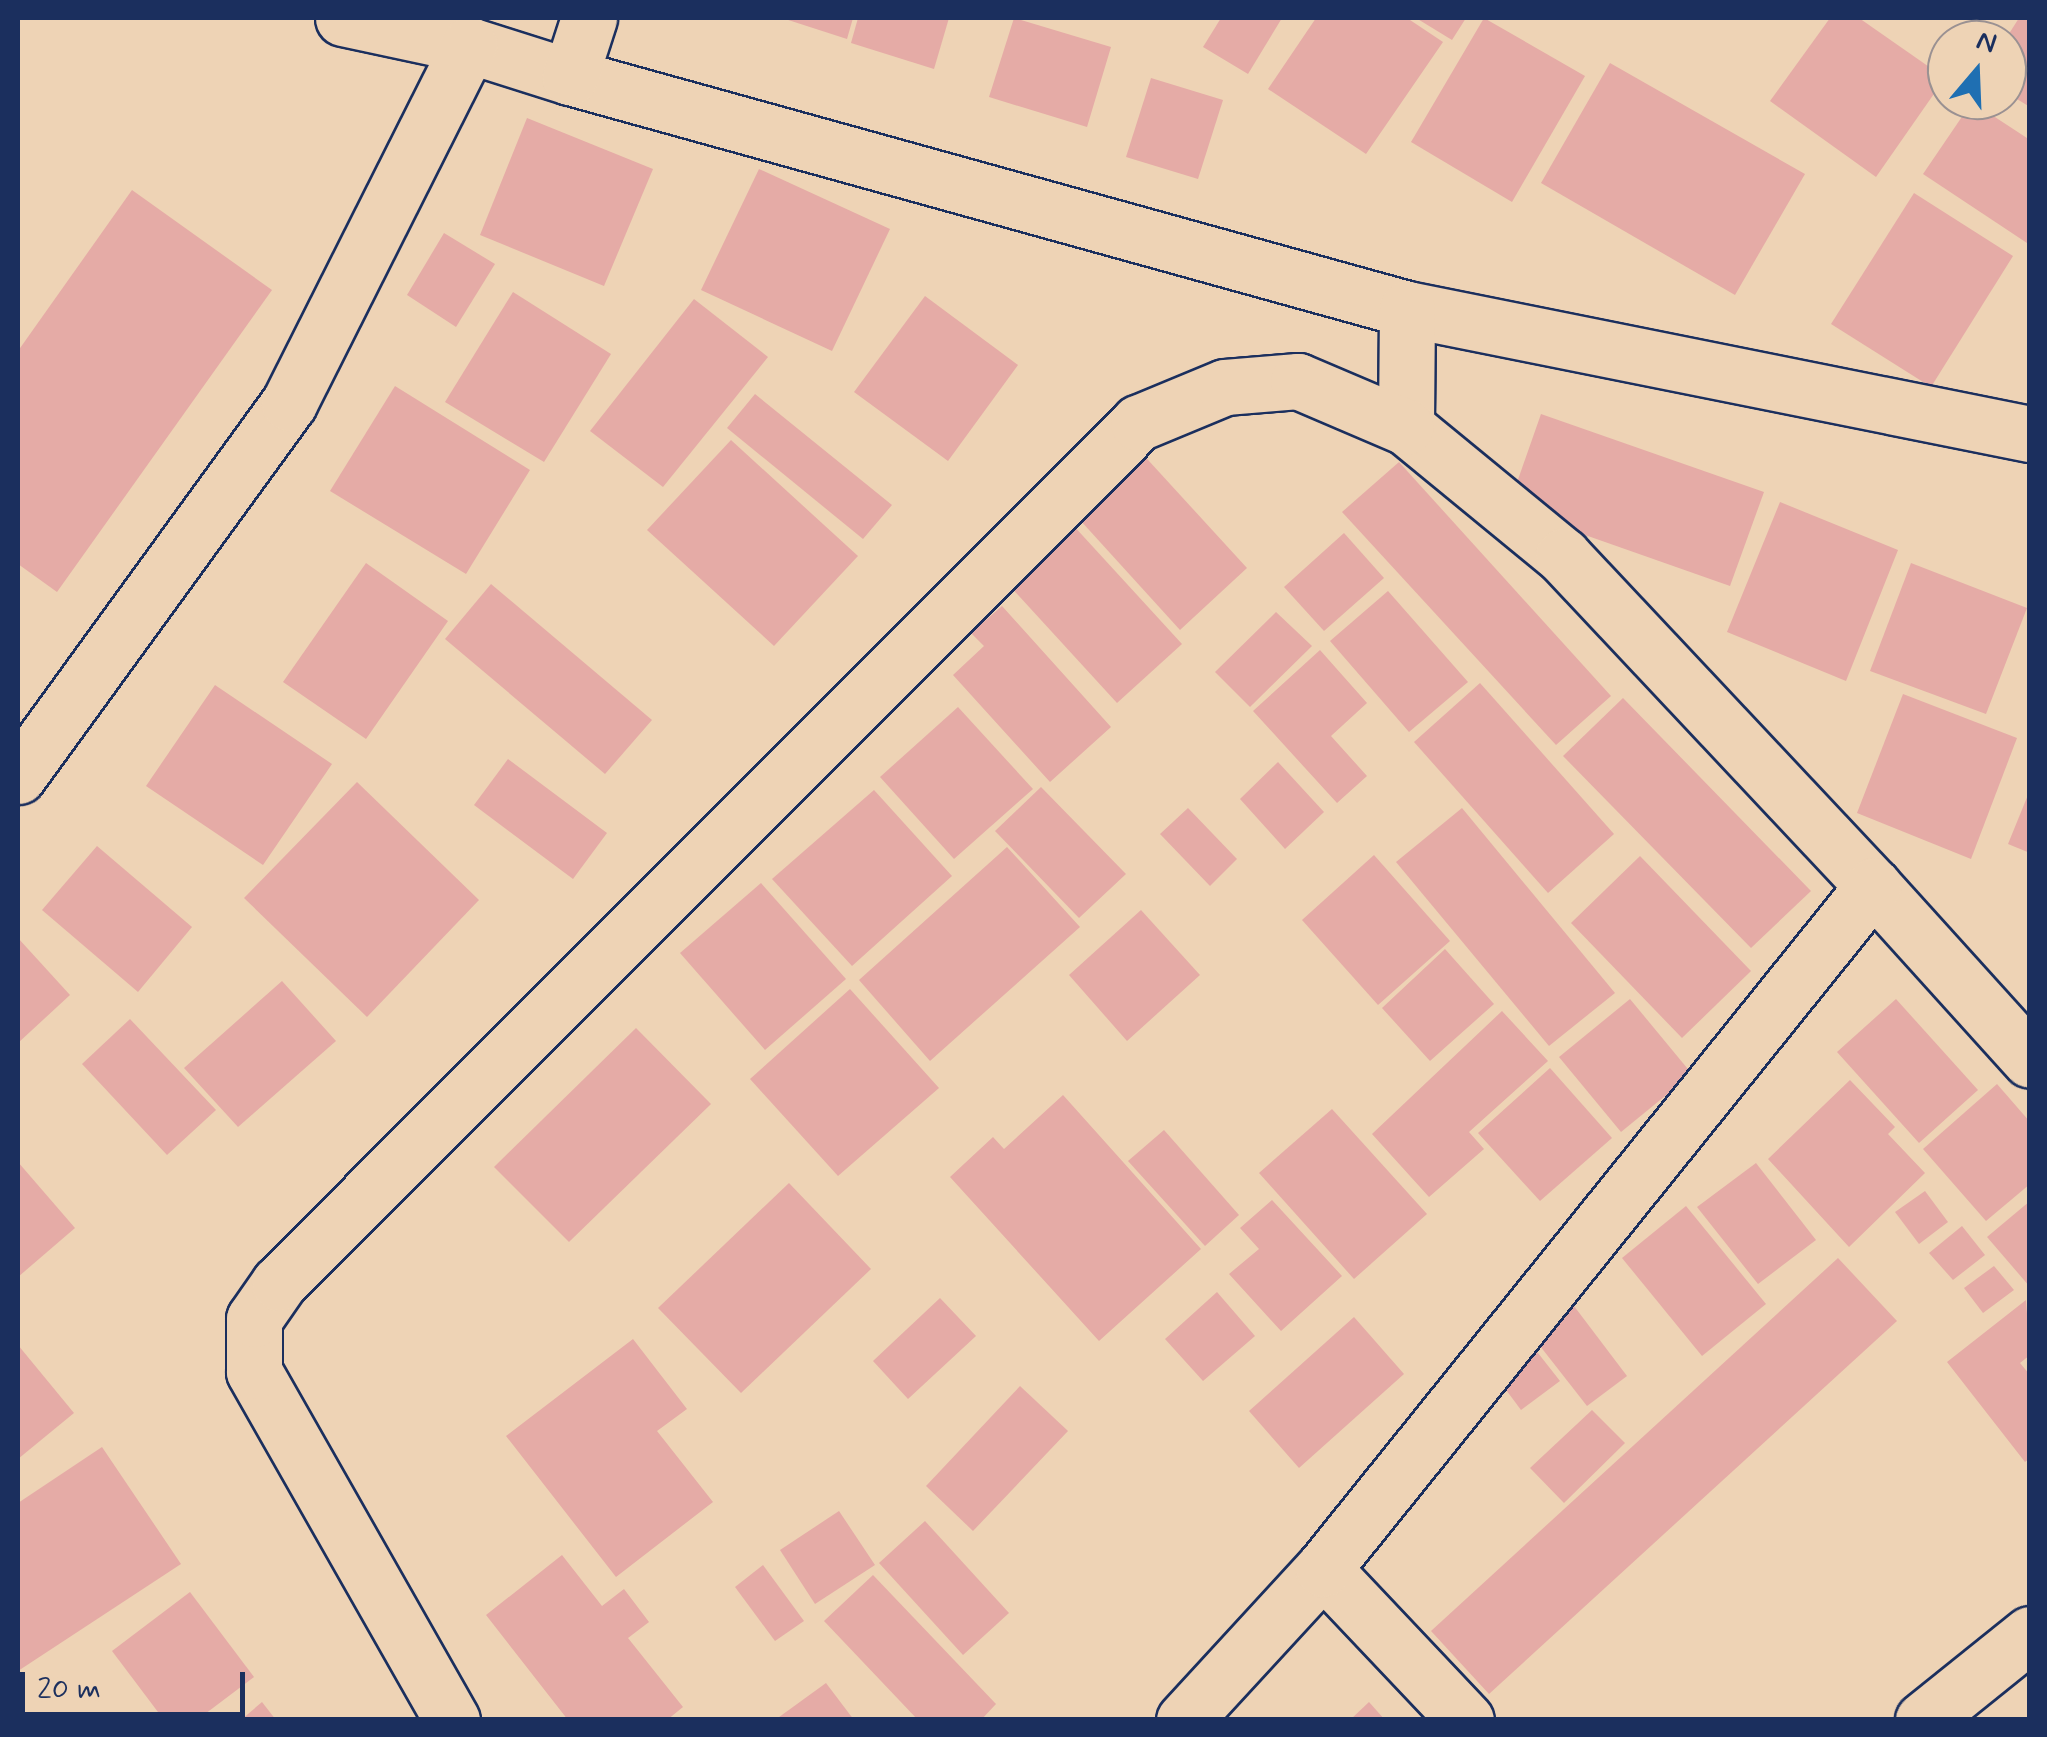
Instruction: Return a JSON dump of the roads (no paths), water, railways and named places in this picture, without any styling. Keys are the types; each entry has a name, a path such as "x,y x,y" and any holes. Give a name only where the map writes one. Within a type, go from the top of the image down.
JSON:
{"street":[{"path":"343,18 470,45 570,77 1407,309 2030,434"},
{"path":"570,77 590,18"},
{"path":"18,776 288,403 470,45"},
{"path":"1406,427 1407,309"},
{"path":"452,1720 254,1372 254,1319 279,1283 1138,422 1225,387 1298,380 1406,427 1563,556 1874,886 2030,1060"},
{"path":"1184,1720 1323,1569 1874,886"},
{"path":"1323,1569 1466,1720"},
{"path":"1923,1720 2030,1634"}]}
